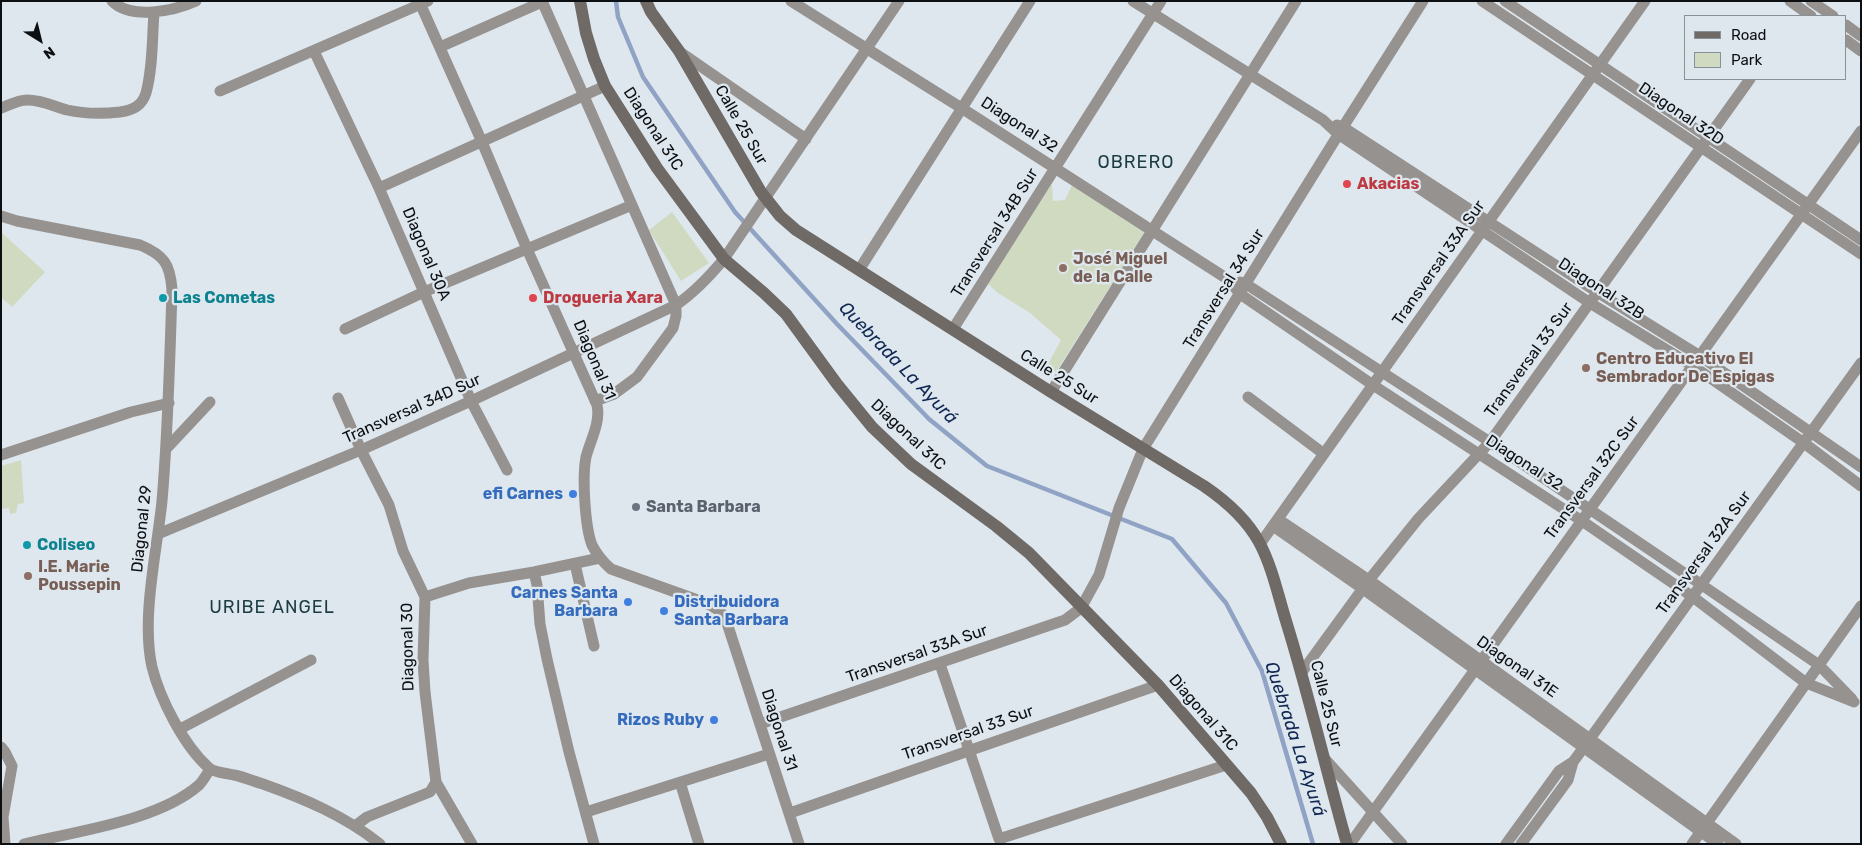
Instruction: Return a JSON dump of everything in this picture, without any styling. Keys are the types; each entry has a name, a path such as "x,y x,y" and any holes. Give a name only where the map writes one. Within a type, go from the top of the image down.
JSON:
{"main road":[{"name":"Diagonal 31C","path":"580,1 586,33 605,86 658,168 724,259 786,314 837,384 872,427 910,464 996,526 1029,553 1158,685 1251,793 1267,817 1281,844"},
{"name":"Calle 25 Sur","path":"646,1 766,198 780,216 796,230 1225,501 1241,517 1260,544 1268,563 1302,672 1322,756 1348,844"}],"street":[{"path":"112,1 123,9 154,12 171,11 196,1"},
{"path":"440,47 542,1 676,305 673,328 637,377 619,392 595,400"},
{"name":"Diagonal 32","path":"791,1 963,108 1243,289 1382,372 1490,442 1818,666 1858,704"},
{"path":"766,198 899,1"},
{"path":"859,270 1030,1"},
{"name":"Diagonal 32B","path":"1133,1 1322,120 1489,221 1597,292 1700,356 1861,467"},
{"name":"Transversal 34B Sur","path":"953,330 1161,1"},
{"path":"1052,392 1296,1"},
{"name":"Transversal 34 Sur","path":"1081,608 1099,575 1119,508 1143,449 1423,1"},
{"name":"Diagonal 32D","path":"1482,1 1861,254"},
{"name":"Diagonal 32D","path":"1505,1 1861,240"},
{"name":"Transversal 33A Sur","path":"1260,544 1645,1"},
{"path":"1811,1 1832,15"},
{"path":"220,91 422,2"},
{"name":"Diagonal 31","path":"422,2 527,249 595,400 599,413 586,460 585,480 586,515 592,544 600,558 611,569 706,603 720,611 726,620 799,844"},
{"path":"1796,7 1809,15"},
{"path":"1,108 24,100 44,101 84,113 105,114 134,109 140,105 146,94 151,61 154,12"},
{"path":"1847,26 1861,36"},
{"path":"1847,41 1861,51"},
{"name":"Diagonal 30A","path":"314,51 379,188 471,401 507,470"},
{"path":"678,51 806,139"},
{"name":"Transversal 33 Sur","path":"1302,672 1366,585 1418,519 1490,442 1749,80"},
{"path":"379,188 605,86"},
{"name":"Diagonal 32B","path":"1341,130 1482,231 1590,303 1693,366 1804,443 1861,486"},
{"name":"Transversal 32C Sur","path":"1348,844 1861,131"},
{"name":"Transversal 34D Sur","path":"158,534 360,450 471,401 676,305 702,285 724,259 766,198"},
{"path":"345,329 424,292 632,205"},
{"name":"Diagonal 29","path":"1,216 17,221 140,244 156,252 165,261 171,274 166,449 148,628 152,665 158,689 187,742 210,769"},
{"name":"Diagonal 32","path":"1243,289 1373,385 1582,521 1693,597 1806,683 1858,704"},
{"name":"Transversal 32A Sur","path":"1521,844 1568,780 1573,762 1587,742 1861,364"},
{"name":"Diagonal 30","path":"338,398 360,450 389,505 403,551 425,597 423,660 436,782 472,844"},
{"path":"1248,398 1324,454"},
{"path":"166,449 210,402"},
{"path":"1,455 132,412 168,404"},
{"name":"Diagonal 31E","path":"1275,522 1704,827 1736,844"},
{"path":"425,597 469,583 600,558"},
{"path":"575,564 594,646"},
{"path":"534,572 540,624 547,659 569,752 594,844"},
{"path":"1692,844 1861,606"},
{"name":"Transversal 33A Sur","path":"760,724 1065,620 1081,608"},
{"path":"180,729 311,660"},
{"path":"940,664 999,839 1226,765"},
{"name":"Transversal 33 Sur","path":"790,813 1158,685"},
{"path":"1,747 12,766 3,817 5,844"},
{"path":"586,812 769,754"},
{"path":"1322,756 1402,844"},
{"name":"Transversal 32A Sur","path":"1506,844 1559,771 1573,762"},
{"path":"24,844 104,826 163,808 200,784 210,769 235,775 325,808 380,844"},
{"path":"355,826 367,817 430,792 436,782"},
{"path":"680,782 699,844"},
{"name":"Diagonal 31E","path":"1704,827 1718,844"}],"green space":[{"name":"José Miguel de la Calle","path":"1073,183 1145,231 1056,372 1047,366 1061,340 1030,313 998,293 986,282 1052,184 1053,201 1065,200"},
{"path":"672,212 709,263 681,281 649,230"},
{"path":"1,232 45,272 12,307 1,297"},
{"path":"21,460 24,503 18,504 16,513 10,514 9,508 1,509 1,466"}],"waterway":[{"name":"Quebrada La Ayurá","path":"616,1 618,17 643,77 735,212 837,324 929,419 987,466 1172,539 1226,603 1262,671 1313,844"}],"place":[{"name":"Akacias","path":"1347,184"},
{"name":"José Miguel de la Calle","path":"1063,268"},
{"name":"Las Cometas","path":"163,298"},
{"name":"Drogueria Xara","path":"533,298"},
{"name":"Centro Educativo El Sembrador De Espigas","path":"1586,368"},
{"name":"efi Carnes","path":"573,494"},
{"name":"Santa Barbara","path":"636,507"},
{"name":"Coliseo","path":"27,545"},
{"name":"I.E. Marie Poussepin","path":"28,576"},
{"name":"Carnes Santa Barbara","path":"628,602"},
{"name":"Distribuidora Santa Barbara","path":"664,611"},
{"name":"Rizos Ruby","path":"714,720"}],"district":[{"name":"OBRERO","path":"1136,163"},
{"name":"URIBE ANGEL","path":"272,608"}]}
